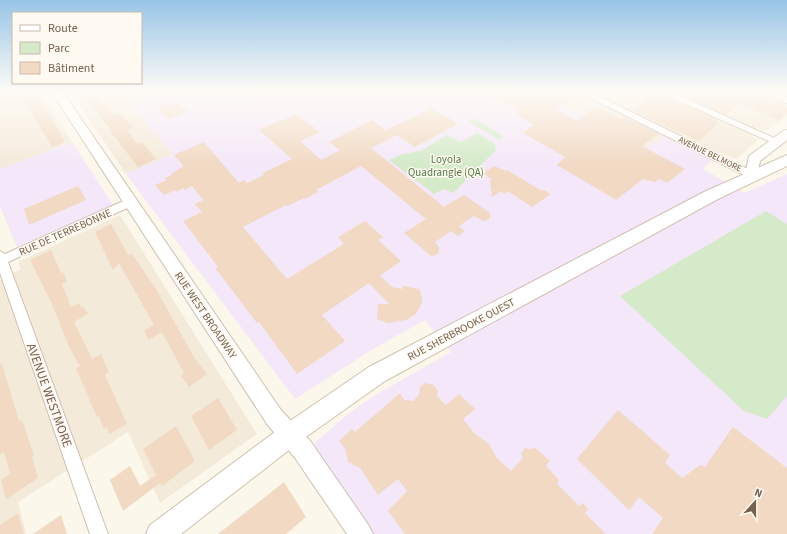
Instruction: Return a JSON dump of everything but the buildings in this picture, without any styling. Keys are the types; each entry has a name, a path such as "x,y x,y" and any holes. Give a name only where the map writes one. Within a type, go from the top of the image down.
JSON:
{"main road":[{"name":"RUE SHERBROOKE OUEST","path":"159,534 289,435 354,389 390,366 752,176 787,160"}],"street":[{"name":"RUE WEST BROADWAY","path":"73,116 274,417 306,454 361,534"},
{"name":"AVENUE BELMORE","path":"631,116 752,176"},
{"path":"718,116 776,141"},
{"path":"752,176 754,159 787,134"},
{"name":"RUE DE TERREBONNE","path":"1,259 130,202"},
{"name":"AVENUE WESTMORE","path":"1,259 99,534"}],"shaded area":[{"path":"0,116 55,116 72,142 0,169"},
{"path":"87,116 141,116 173,154 126,174"},
{"path":"140,116 585,116 647,147 665,136 713,159 703,169 745,193 787,174 787,534 374,534 315,449 315,442 352,411 377,394 451,352 425,320 373,349 295,399 126,174 172,154"},
{"path":"585,116 787,116 765,131 757,128 751,136 759,139 736,159 721,153 713,159 665,136 647,147"},
{"path":"72,142 113,205 17,247 0,207 0,169"},
{"path":"120,215 257,434 160,503 128,432 18,502 26,534 0,534 0,280 21,269 18,262"}],"green space":[{"path":"475,119 503,137 498,139 469,122"},
{"name":"Loyola Quadrangle (QA)","path":"477,133 495,144 496,150 453,193 443,189 434,194 389,160 400,155 423,150 447,135 461,142"},
{"path":"766,211 787,224 787,396 767,419 744,411 620,296"}]}
